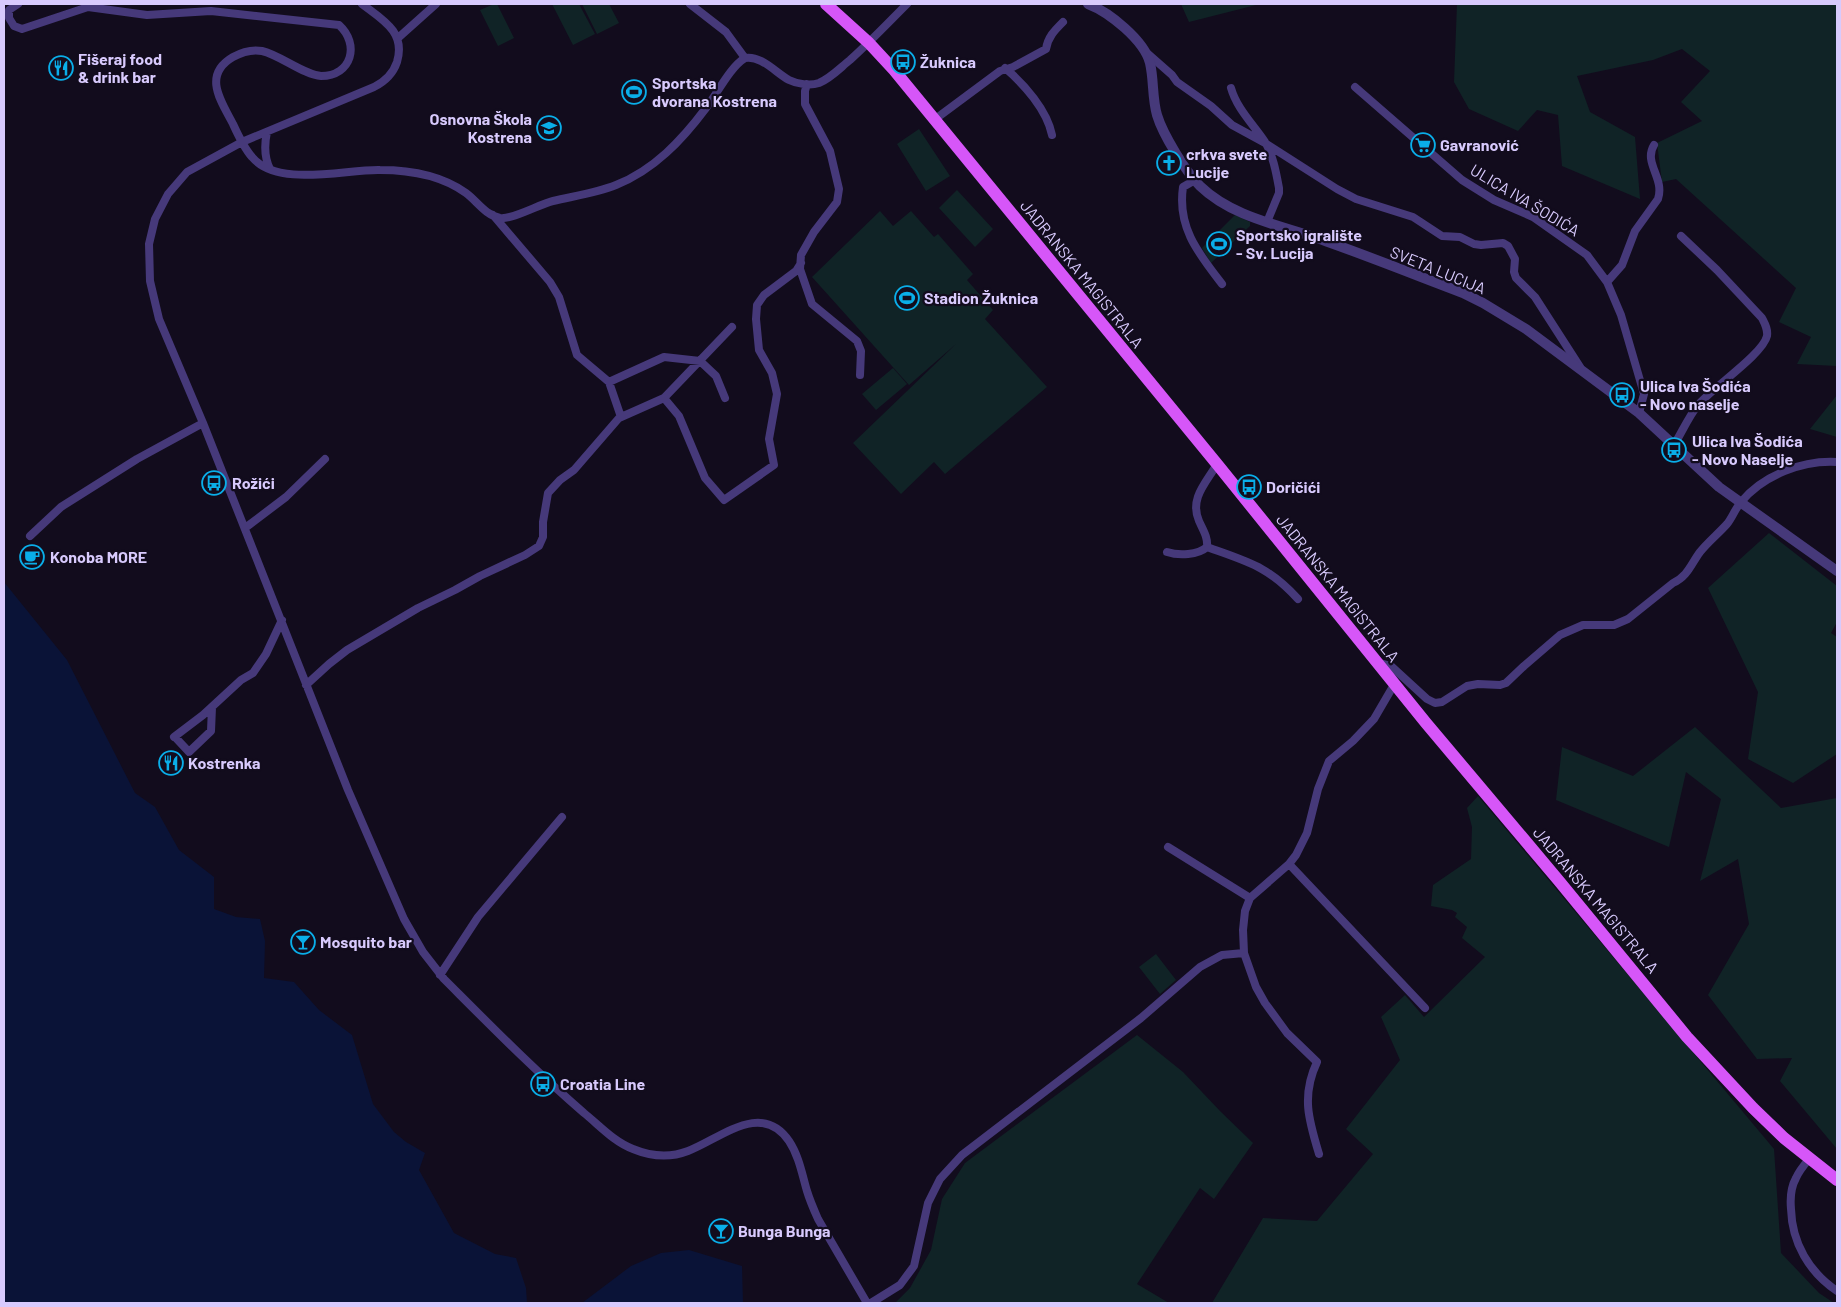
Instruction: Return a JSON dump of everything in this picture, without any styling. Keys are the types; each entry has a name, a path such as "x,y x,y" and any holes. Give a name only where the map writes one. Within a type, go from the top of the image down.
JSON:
{"main road":[{"name":"JADRANSKA MAGISTRALA","path":"826,4 869,43 894,70 1687,1037 1753,1108 1810,1159 1837,1180"}],"street":[{"path":"18,4 9,10 9,18 14,26 22,29 88,7 147,16 211,11 339,25 346,31 351,42 350,56 346,65 330,74 319,76 262,51 249,50 226,61 218,73 216,87 222,106 252,158 270,170 283,173 347,173 378,170 405,171 429,176 452,184 468,194 482,208 502,218 550,201 615,185 643,171 669,151 694,125 735,66 745,58 756,59 790,80 807,84 818,83 832,76 869,43 907,4"},
{"path":"362,4 386,24 398,38 400,52 395,69 384,82 353,97 242,142 187,172 168,194 155,219 149,244 150,281 159,319 203,423 348,790 404,919 423,952 440,975 563,1094 618,1141 632,1149 655,1155 679,1154 735,1127 749,1123 770,1125 782,1132 794,1150 811,1205 818,1219 869,1303 900,1285 914,1266 928,1203 940,1179 962,1155 1142,1018 1200,967 1222,955 1244,953"},
{"path":"398,38 436,4"},
{"path":"690,4 726,32 745,58"},
{"name":"SVETA LUCIJA","path":"1088,4 1096,7 1140,42 1150,63 1154,100 1160,125 1195,180 1213,197 1228,206 1267,222 1328,241 1483,303 1526,330 1639,413 1719,487 1837,571"},
{"path":"934,120 1005,68 1012,67 1046,49 1053,32 1063,22"},
{"name":"SVETA LUCIJA","path":"1145,52 1172,74 1177,82 1211,106 1232,126 1265,143 1294,163 1356,199 1404,213 1442,236 1460,237 1481,246 1502,243 1508,246 1514,259 1516,278 1535,297 1584,374"},
{"path":"1005,68 1028,90 1038,105 1052,135"},
{"path":"807,84 804,91 805,104 830,151 839,189 837,202 814,232 801,255 800,268 812,304 857,341 861,351 860,375"},
{"name":"ULICA IVA ŠODIĆA","path":"1355,87 1462,180 1494,200 1533,217 1587,255 1607,282 1621,314 1644,394 1639,413"},
{"name":"SVETA LUCIJA","path":"1231,88 1242,112 1271,154 1279,193 1267,222"},
{"path":"266,132 264,151 270,170"},
{"path":"1607,282 1622,265 1635,231 1660,194 1658,176 1649,158 1649,153 1654,145"},
{"path":"1195,180 1183,187 1182,197 1187,230 1195,246 1222,284"},
{"path":"493,215 550,282 559,297 577,354 609,382 621,418"},
{"path":"1674,445 1697,406 1710,392 1742,366 1767,339 1766,325 1762,318 1717,270 1681,236"},
{"path":"664,398 679,416 705,478 724,500 774,465 769,439 777,394 772,373 759,350 756,305 764,295 796,271 801,263"},
{"path":"306,685 347,650 418,608 526,555 539,546 543,537 543,522 548,493 560,480 574,470 588,455 597,441 621,418 664,398 732,327"},
{"path":"609,382 664,357 700,361 716,376 725,398"},
{"path":"30,536 61,507 137,459 203,423"},
{"path":"245,528 286,497 325,459"},
{"path":"1378,662 1391,666 1418,692 1435,703 1442,702 1467,686 1506,684 1560,635 1583,624 1614,625 1628,619 1673,583 1681,579 1692,567 1699,553 1728,523 1740,503 1753,488 1783,472 1817,463 1837,462"},
{"path":"1207,547 1207,537 1198,518 1196,506 1200,489 1217,464"},
{"path":"1167,552 1180,555 1204,550 1207,547"},
{"path":"1207,547 1258,566 1282,582 1298,600"},
{"path":"212,707 210,731 189,752 175,737 241,680 253,673 266,654 282,620"},
{"path":"1319,1154 1308,1118 1307,1102 1308,1087 1317,1062 1296,1044 1264,1003 1256,987 1244,953 1243,930 1245,911 1250,898 1289,864 1307,832 1318,789 1329,761 1353,741 1374,719 1395,683"},
{"path":"440,975 478,916 562,817"},
{"path":"1168,847 1250,898"},
{"path":"1289,864 1425,1008"},
{"path":"1810,1159 1800,1170 1792,1188 1790,1207 1793,1230 1806,1259 1816,1273 1837,1291"}],"green space":[{"path":"497,4 514,38 498,46 480,10"},
{"path":"552,4 579,4 595,34 573,45"},
{"path":"582,4 609,4 619,23 597,34"},
{"path":"1181,4 1260,4 1189,22"},
{"path":"1457,4 1837,4 1837,366 1797,364 1811,337 1779,322 1796,288 1676,179 1662,182 1657,143 1702,121 1681,102 1710,71 1682,49 1653,60 1577,76 1590,112 1635,137 1640,199 1562,166 1558,115 1537,110 1518,131 1469,109 1454,82"},
{"path":"919,129 950,176 926,191 897,144"},
{"path":"957,190 993,229 975,247 939,208"},
{"path":"880,211 893,226 911,211 934,237 938,234 973,274 967,280 993,310 985,319 1047,387 945,474 934,462 901,494 853,443 956,344 909,385 812,277"},
{"name":"Sportsko igralište - Sv. Lucija","path":"1235,215 1250,222 1250,226 1211,263 1202,248"},
{"path":"893,368 907,384 876,410 862,394"},
{"path":"1837,395 1837,437 1810,429"},
{"path":"1769,533 1837,586 1837,622 1831,633 1837,637 1837,754 1793,783 1748,759 1758,692 1708,588"},
{"path":"1695,727 1781,808 1837,798 1837,1149 1780,1081 1792,1058 1757,1059 1708,995 1749,924 1738,859 1700,881 1721,799 1686,772 1669,847 1556,800 1562,747 1633,776"},
{"path":"1478,796 1774,1149 1781,1253 1819,1293 1834,1303 1212,1303 1263,1218 1317,1221 1373,1154 1346,1129 1400,1060 1381,1017 1405,995 1424,1017 1485,957 1462,938 1467,927 1455,917 1457,913 1452,910 1431,906 1433,885 1471,859 1472,827 1467,808"},
{"path":"1156,954 1176,980 1160,994 1139,967"},
{"path":"1137,1035 1183,1072 1253,1143 1214,1199 1200,1188 1137,1284 1169,1303 895,1303 910,1288 931,1250 942,1199 965,1163"}],"water":[{"path":"4,582 67,660 135,793 155,807 179,850 214,877 214,909 236,917 260,919 265,941 264,978 294,982 319,1010 352,1035 373,1104 394,1132 406,1142 425,1153 419,1170 454,1233 495,1254 516,1258 526,1288 527,1303 4,1303"},
{"path":"689,1250 742,1266 743,1303 582,1303 631,1266 661,1253"}],"place":[{"name":"Žuknica","path":"903,62"},
{"name":"Fišeraj food & drink bar","path":"61,68"},
{"name":"Sportska dvorana Kostrena","path":"634,92"},
{"name":"Osnovna Škola Kostrena","path":"549,128"},
{"name":"Gavranović","path":"1423,145"},
{"name":"crkva svete Lucije","path":"1169,163"},
{"name":"Sportsko igralište - Sv. Lucija","path":"1219,244"},
{"name":"Stadion Žuknica","path":"907,298"},
{"name":"Ulica Iva Šodića - Novo naselje","path":"1622,395"},
{"name":"Ulica Iva Šodića - Novo Naselje","path":"1674,450"},
{"name":"Rožići","path":"214,483"},
{"name":"Doričići","path":"1249,487"},
{"name":"Konoba MORE","path":"32,557"},
{"name":"Kostrenka","path":"171,763"},
{"name":"Mosquito bar","path":"303,942"},
{"name":"Croatia Line","path":"543,1084"},
{"name":"Bunga Bunga","path":"721,1231"}]}
